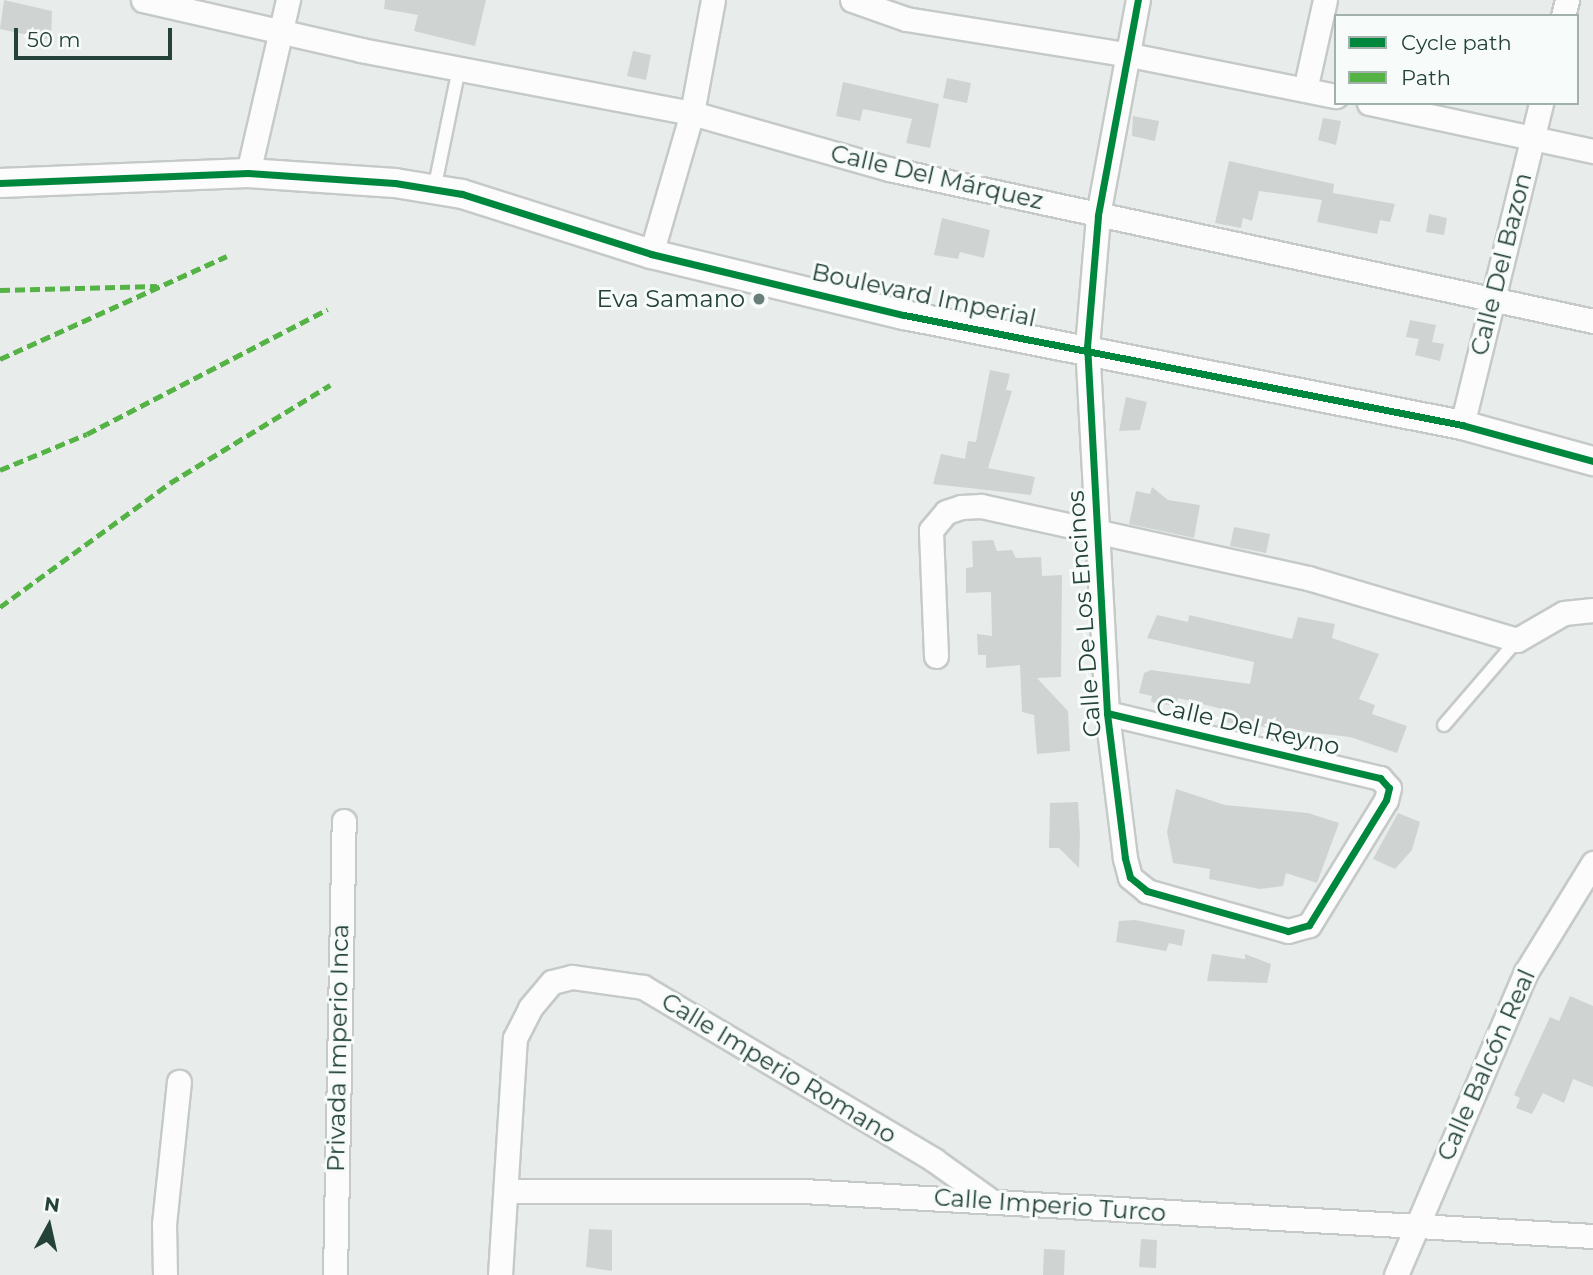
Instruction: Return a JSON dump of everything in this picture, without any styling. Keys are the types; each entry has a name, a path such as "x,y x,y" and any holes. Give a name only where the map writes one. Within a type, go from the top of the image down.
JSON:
{"street":[{"name":"Calle Del Márquez","path":"143,0 281,33 692,113 889,169 1493,296 1593,321"},
{"path":"248,173 288,0"},
{"path":"652,254 692,113 713,0"},
{"path":"852,0 906,19 1125,54 1334,96"},
{"path":"1087,347 1098,215 1125,54 1138,0"},
{"path":"1305,90 1325,0"},
{"path":"1379,105 1593,151"},
{"name":"Calle Del Bazon","path":"1462,425 1540,105"},
{"name":"Boulevard Imperial","path":"0,183 248,173 434,190 652,254 904,315 1087,347 1462,425 1593,461"},
{"name":"Calle De Los Encinos","path":"1087,347 1107,713 1130,877"},
{"path":"936,656 931,530 946,512 981,506 1098,536 1308,578 1517,640 1564,613 1593,610"},
{"name":"Calle Del Reyno","path":"1107,713 1380,778 1389,788 1386,800 1309,925 1299,931 1147,891 1130,877"},
{"name":"Privada Imperio Inca","path":"335,1275 344,821"},
{"name":"Calle Balcón Real","path":"1396,1275 1412,1228 1526,972 1593,863"},
{"name":"Calle Imperio Romano","path":"506,1191 515,1038 530,1008 552,982 593,977 643,987 923,1153 991,1201"},
{"path":"164,1275 164,1224 179,1082"},
{"path":"500,1275 506,1191"},
{"name":"Calle Imperio Turco","path":"506,1191 803,1191 1412,1228 1593,1236"}],"lane":[{"path":"434,190 459,68"},
{"path":"1444,725 1517,640"}],"building":[{"path":"4,0 52,11 51,40 0,29"},
{"path":"385,0 486,0 475,46 414,31 418,15 384,9"},
{"path":"633,51 651,55 646,80 627,76"},
{"path":"947,78 971,83 967,103 943,98"},
{"path":"843,82 939,104 930,148 906,143 912,119 863,109 860,121 836,116"},
{"path":"1133,116 1159,121 1155,141 1132,136"},
{"path":"1323,118 1341,121 1336,145 1318,140"},
{"path":"1229,161 1334,184 1333,193 1395,204 1390,222 1380,220 1377,234 1317,222 1322,200 1259,191 1252,221 1243,218 1241,228 1215,223"},
{"path":"1429,214 1447,218 1444,235 1426,232"},
{"path":"942,218 990,230 984,258 960,252 958,259 934,255"},
{"path":"1410,320 1436,325 1432,342 1444,344 1440,361 1415,355 1419,339 1406,337"},
{"path":"990,370 1010,374 1006,390 1012,391 988,468 1035,477 1031,495 933,484 941,454 965,459 968,441 976,442"},
{"path":"1126,397 1147,402 1140,430 1119,431"},
{"path":"1152,487 1168,500 1200,505 1194,538 1129,524 1136,491 1150,494"},
{"path":"1234,527 1270,534 1266,553 1230,546"},
{"path":"993,540 997,551 1012,550 1016,558 1041,557 1042,576 1062,575 1061,677 1037,678 1068,711 1070,751 1037,754 1034,715 1022,712 1020,665 986,668 986,655 978,655 977,634 992,636 991,592 966,593 966,568 973,567 972,541"},
{"path":"1157,615 1188,622 1189,615 1292,639 1298,617 1335,624 1332,638 1379,654 1359,699 1375,705 1372,714 1407,726 1397,753 1350,737 1223,722 1226,710 1178,698 1176,706 1151,702 1152,696 1139,693 1144,673 1151,670 1250,684 1254,662 1147,638"},
{"path":"1176,789 1225,805 1308,813 1339,823 1317,883 1286,873 1283,886 1260,889 1209,879 1210,869 1173,863 1167,832"},
{"path":"1078,802 1079,868 1059,848 1049,848 1050,803"},
{"path":"1398,813 1420,822 1412,850 1395,869 1373,859"},
{"path":"1135,920 1185,930 1182,946 1169,943 1166,951 1116,942 1119,921"},
{"path":"1212,954 1245,959 1245,954 1271,964 1267,983 1207,981"},
{"path":"1570,996 1593,1006 1593,1087 1573,1079 1564,1103 1543,1093 1532,1114 1516,1108 1520,1098 1514,1095 1550,1017 1559,1021"},
{"path":"589,1229 612,1230 612,1271 586,1267"},
{"path":"1141,1239 1157,1240 1156,1268 1139,1267"},
{"path":"1044,1249 1065,1250 1064,1275 1043,1275"}],"marked path":[{"path":"0,359 227,256"},
{"path":"0,290 157,286"},
{"path":"0,470 87,434 328,309"},
{"path":"0,607 170,483 330,385"}],"cycle path":[{"path":"1107,713 1380,778 1389,788 1386,800 1309,925 1288,931 1147,891 1130,877 1125,858 1107,713 1087,347 1098,215 1138,0"},
{"path":"0,183 248,173 395,183 462,194 651,254 904,315 1462,425 1593,461"}],"place":[{"name":"Eva Samano","path":"759,299"}]}
